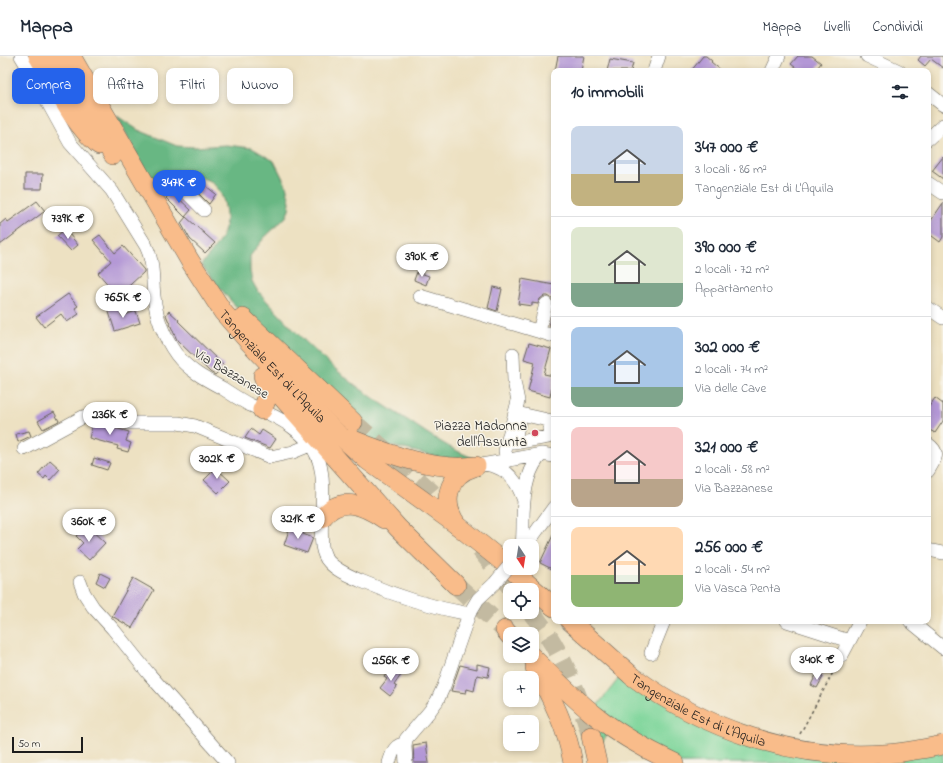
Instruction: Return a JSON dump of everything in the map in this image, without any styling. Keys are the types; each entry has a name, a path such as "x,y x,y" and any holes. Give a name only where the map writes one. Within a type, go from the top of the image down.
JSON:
{"highway":[{"path":"38,56 83,130 114,158"},
{"name":"Tangenziale Est di L'Aquila","path":"55,56 184,275 227,336 398,528 456,585"},
{"name":"Tangenziale Est di L'Aquila","path":"73,58 190,261 224,312 248,342 337,433 370,462 456,525 503,562 551,604"},
{"path":"190,261 243,318 353,422"},
{"path":"262,410 268,396 268,388 263,375"},
{"path":"337,433 369,447 402,458 452,468 482,465"},
{"path":"456,525 448,506 449,492 459,476 467,470 482,465"},
{"path":"322,518 332,509 341,505 351,504 368,509 398,528"},
{"name":"Tangenziale Est di L'Aquila","path":"573,624 632,676 655,693 702,719 729,730 782,746 817,752 852,754 890,753 943,746"},
{"path":"534,663 559,714 567,736 573,763"},
{"path":"537,663 578,701 606,724 647,749 675,763"},
{"path":"591,736 597,763"}],"street":[{"name":"Via Bazzanese","path":"21,56 44,93 70,143 112,191 146,246 150,255 153,270 154,298 158,319 171,346 184,363 197,374 294,428 310,445 316,455 320,468 322,490 322,538 324,554 329,563 357,579 397,595 429,605 469,614"},
{"path":"655,68 659,56"},
{"path":"773,68 779,56"},
{"path":"867,56 893,68"},
{"path":"931,95 943,105"},
{"path":"931,136 943,125"},
{"path":"148,190 164,183 170,182 176,184 204,210"},
{"path":"931,185 943,193"},
{"path":"420,296 551,335"},
{"path":"539,331 546,304"},
{"path":"931,310 943,318"},
{"path":"513,354 514,381 518,401 514,429 514,443 548,437 551,432"},
{"path":"24,449 82,417 96,413 128,423 178,423 191,425 270,457 293,452 310,445"},
{"path":"507,461 505,452 521,414 551,421"},
{"path":"522,539 524,503 530,476 549,454 551,439"},
{"path":"931,446 936,454 931,465"},
{"path":"482,465 549,454"},
{"path":"482,465 501,468 510,475 518,486 524,503"},
{"path":"528,539 533,536 551,511"},
{"path":"931,551 943,553"},
{"path":"406,763 405,744 407,737 429,712 440,694 469,614 478,599 503,573"},
{"path":"80,582 84,593 93,607 228,763"},
{"path":"651,653 663,624"},
{"path":"796,624 849,641"},
{"path":"842,655 858,624"},
{"path":"914,624 943,648"},
{"path":"923,624 943,641"},
{"path":"389,763 395,748 399,745 405,744"}],"path":[{"path":"800,735 842,655"}],"green space":[{"path":"117,116 138,130 177,146 195,147 226,145 252,148 274,161 286,185 290,202 289,210 286,217 264,238 250,256 252,281 257,290 307,343 347,379 442,443 478,460 463,463 362,439 230,300 201,265 214,249 224,232 226,219 225,205 216,186 205,179 187,175 164,179 152,184"},
{"path":"620,677 702,713 805,744 880,747 943,737 943,763 656,763 607,734 600,747 597,734 609,717 596,707"}],"building":[{"path":"558,56 584,56 582,68 556,68"},
{"path":"703,56 706,56 718,68 693,68"},
{"path":"798,56 812,56 821,63 817,68 796,68 791,64"},
{"path":"921,56 943,56 943,68 931,59 925,66 918,60"},
{"path":"610,59 633,63 632,68 608,68"},
{"path":"943,157 943,179 932,171"},
{"path":"25,174 43,174 42,189 25,189"},
{"path":"196,178 216,194 209,204 190,185"},
{"path":"172,192 191,210 185,217 166,198"},
{"path":"37,201 45,211 0,245 0,224 6,219 8,222"},
{"path":"943,203 943,237 940,242 931,235 931,221"},
{"path":"186,217 215,243 205,253 190,239 181,223"},
{"path":"65,229 78,245 71,251 57,236"},
{"path":"100,235 115,253 123,246 144,270 144,272 118,296 98,273 111,261 93,240"},
{"path":"417,272 429,276 426,285 414,280"},
{"path":"522,279 551,284 551,298 544,296 540,299 538,304 532,303 532,306 518,304"},
{"path":"493,287 502,289 497,311 488,308"},
{"path":"68,294 78,306 75,308 79,314 67,322 61,314 44,327 36,317"},
{"path":"119,305 122,316 136,311 140,323 115,331 108,309"},
{"path":"169,311 224,366 215,375 177,340 166,315"},
{"path":"529,343 551,349 544,374 551,375 550,397 528,391 535,362 524,359"},
{"path":"935,398 943,404 943,421 935,433 931,431 931,404"},
{"path":"54,412 59,421 43,429 38,421"},
{"path":"93,422 129,432 126,441 131,443 128,452 117,449 118,446 89,438"},
{"path":"251,429 259,435 262,430 276,439 270,448 245,438"},
{"path":"29,431 31,436 18,442 16,434"},
{"path":"94,458 110,463 107,470 92,465"},
{"path":"50,460 60,469 50,480 46,476 44,479 38,474"},
{"path":"216,468 230,481 218,493 204,480"},
{"path":"87,526 105,543 89,560 77,549 83,543 76,536"},
{"path":"290,527 313,538 307,553 284,545"},
{"path":"551,539 551,568 540,563"},
{"path":"100,573 110,578 105,587 96,582"},
{"path":"133,578 154,590 132,628 112,616"},
{"path":"477,664 490,667 488,677 477,675 474,691 467,689 466,693 451,691 460,665 477,669"},
{"path":"391,667 401,675 394,685 397,687 390,696 380,688 387,679 384,677"},
{"path":"817,673 823,677 817,688 811,685"},
{"path":"426,743 429,763 414,763 413,745"}],"tunnel":[{"path":"353,422 431,492 452,517"},
{"path":"480,549 507,583"},
{"path":"456,585 503,628"},
{"path":"536,619 551,641 567,671 591,736"}],"place":[{"name":"Piazza Madonna dell'Assunta","path":"535,433"}]}
